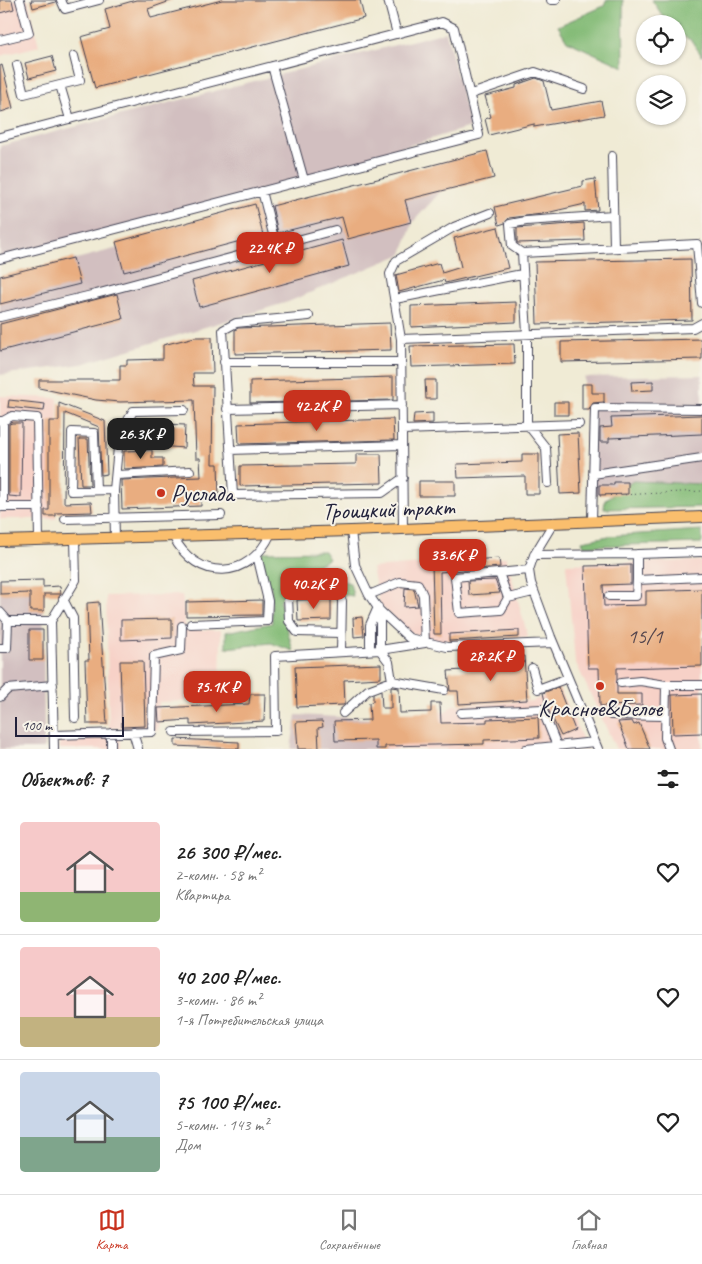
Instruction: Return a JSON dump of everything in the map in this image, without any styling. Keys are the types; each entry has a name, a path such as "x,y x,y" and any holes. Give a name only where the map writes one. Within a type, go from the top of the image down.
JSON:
{"main road":[{"name":"Троицкий тракт","path":"0,541 351,531 702,517"}],"street":[{"path":"0,40 29,33 20,0"},
{"path":"61,0 65,9 99,0"},
{"path":"388,0 397,34"},
{"path":"551,0 556,0"},
{"path":"0,137 442,22 454,28 471,94 479,135 0,259"},
{"path":"17,65 24,94 80,80 74,56"},
{"path":"272,66 304,180"},
{"path":"471,94 535,72 584,89"},
{"path":"60,85 70,119"},
{"path":"612,156 614,247"},
{"path":"262,191 276,246"},
{"path":"404,529 401,338 390,274 396,261 454,227 490,213"},
{"path":"613,215 526,221 510,224 512,246 522,253 697,244 702,303"},
{"path":"0,317 96,294 335,230"},
{"path":"522,253 527,333 527,424 546,448 548,483"},
{"path":"395,299 522,274"},
{"path":"309,316 236,324 223,330 233,495 382,493 403,478"},
{"path":"401,338 693,328 702,323"},
{"path":"224,362 402,362"},
{"path":"227,410 402,405"},
{"path":"592,520 595,408 702,409"},
{"path":"115,538 114,490 117,475 119,437 134,411 184,410"},
{"path":"39,507 1,507 2,421 12,416 37,418 39,507 39,540"},
{"path":"402,430 527,424 580,424"},
{"path":"96,490 94,433 72,432 71,491 114,490"},
{"path":"230,450 402,445"},
{"path":"593,474 702,458"},
{"path":"117,475 190,472"},
{"path":"65,519 221,515"},
{"path":"526,749 557,746 597,746 533,592 529,570 534,555 554,522"},
{"path":"351,531 355,565 369,595 379,609 409,638 446,647 553,643"},
{"path":"173,536 180,549 190,560 204,567 222,570 247,563 266,546 272,533"},
{"path":"54,749 51,621 76,580 75,539"},
{"path":"534,555 702,552"},
{"path":"609,596 636,596 637,554"},
{"path":"191,624 267,622 268,601 257,555"},
{"path":"529,570 455,577 459,613 501,610 508,598 533,592"},
{"path":"499,572 508,598"},
{"path":"637,580 702,577"},
{"path":"369,595 400,582 418,584 423,595 425,643"},
{"path":"288,596 289,621 298,632 341,633"},
{"path":"63,599 73,618 75,718"},
{"path":"340,652 342,601"},
{"path":"370,645 370,625 379,609"},
{"path":"379,609 380,650 390,662 392,681"},
{"path":"0,612 8,621 8,648 0,648"},
{"path":"8,621 51,621"},
{"path":"54,735 152,732 154,656 181,650 182,626"},
{"path":"174,732 276,731 275,656 380,650 425,643"},
{"path":"532,668 538,689 568,678"},
{"path":"343,713 368,690 392,681 444,690"},
{"path":"620,683 640,681 666,685 702,685"},
{"path":"0,696 8,689 53,685"},
{"path":"666,685 665,738 669,749"},
{"path":"461,713 542,709 557,746"},
{"path":"611,715 665,716"},
{"path":"133,732 138,749"},
{"path":"110,733 111,749"}],"path":[{"path":"593,496 702,491"}],"shaded area":[{"path":"0,0 28,0 39,46 0,56"},
{"path":"446,32 470,127 191,212 0,263 0,146"},
{"path":"474,155 413,222 402,254 288,302 82,364 0,375 0,279"},
{"path":"702,375 702,483 587,495 584,377"},
{"path":"0,396 58,398 56,519 0,519"},
{"path":"506,557 528,637 434,641 407,631 380,605 372,568"},
{"path":"702,561 702,749 616,749 575,661 566,564"},
{"path":"0,580 43,580 44,749 0,749"},
{"path":"182,595 186,630 221,630 220,700 159,702 158,730 109,728 106,596"},
{"path":"560,689 587,749 386,749 384,719 446,711 453,705 532,701"},
{"path":"296,715 384,719 386,749 291,749"},
{"path":"120,736 121,749 60,749 59,739"}],"green space":[{"path":"606,0 623,0 624,67 567,41 558,26 604,6"},
{"path":"652,0 702,0 702,56 691,40 686,38 686,15 662,15"},
{"path":"633,481 702,484 702,507 604,509 605,500"},
{"path":"702,530 702,543 584,546 582,541 609,536"},
{"path":"437,547 470,547 471,555 438,558"},
{"path":"324,551 329,559 313,567 338,571 336,579 350,583 353,596 325,592 322,577 291,579 280,602 293,651 271,643 226,648 226,632 272,623 271,587 259,576 262,552"}],"building":[{"path":"0,0 12,0 14,9 0,13"},
{"path":"31,0 55,0 56,2 33,8"},
{"path":"136,0 173,0 148,9 151,18 222,0 360,0 364,18 95,88 81,37 110,29 105,9"},
{"path":"52,56 56,71 29,78 25,63"},
{"path":"2,65 13,108 1,112 0,66"},
{"path":"536,78 544,81 551,110 601,101 604,115 534,127 534,124 489,135 485,119 491,117 485,96 516,88 516,85"},
{"path":"487,151 494,178 405,200 411,222 348,239 342,217 278,233 272,206"},
{"path":"595,179 598,210 585,211 585,204 542,214 509,218 505,223 499,225 495,207 583,186 583,181"},
{"path":"255,204 263,235 124,272 116,242"},
{"path":"584,223 585,241 517,243 517,228"},
{"path":"498,227 508,268 445,283 444,280 399,292 396,275 439,263 442,273 461,267 454,238"},
{"path":"342,240 349,266 199,307 192,281"},
{"path":"73,258 80,284 0,304 0,276"},
{"path":"691,259 692,320 537,324 535,262"},
{"path":"117,294 123,319 0,351 0,324"},
{"path":"516,302 516,322 411,327 411,306"},
{"path":"390,323 391,350 235,354 235,330 238,328"},
{"path":"195,337 212,337 213,373 193,373 194,386 213,386 212,464 218,464 219,497 201,498 201,506 122,509 121,480 201,477 200,458 196,458 194,400 120,402 96,400 39,388 39,380 120,380 120,365 127,365 127,360 163,359 163,345"},
{"path":"702,339 702,359 561,362 561,342"},
{"path":"514,344 515,364 411,367 410,346"},
{"path":"393,377 393,400 250,403 250,381"},
{"path":"425,380 436,380 436,399 426,399"},
{"path":"653,381 653,390 632,391 631,382"},
{"path":"582,384 592,384 592,393 604,393 604,402 593,403 589,410 582,410"},
{"path":"9,400 45,404 44,411 8,407"},
{"path":"554,402 568,402 568,415 554,415"},
{"path":"59,403 105,421 107,474 101,475 99,427 65,413 64,503 91,502 92,512 56,513 56,516 45,516 45,510 49,510 49,421 59,421"},
{"path":"433,413 433,423 413,424 414,414"},
{"path":"702,415 702,434 609,438 609,442 600,442 600,428 612,427 611,418"},
{"path":"393,419 394,440 239,444 238,424"},
{"path":"22,423 21,497 9,496 9,424"},
{"path":"139,423 185,425 184,448 158,446 158,437 138,436"},
{"path":"578,433 581,493 560,494 557,434"},
{"path":"79,439 88,439 90,485 81,485"},
{"path":"152,450 152,458 163,458 163,467 124,469 124,451"},
{"path":"356,454 381,454 382,483 240,486 240,466 356,464"},
{"path":"522,454 539,454 539,494 525,494 525,476 458,478 457,464 522,462"},
{"path":"419,481 455,481 455,496 419,496"},
{"path":"614,482 628,482 628,494 599,495 599,485 614,485"},
{"path":"499,558 500,567 440,572 441,634 434,634 432,563"},
{"path":"631,565 631,584 603,585 604,606 646,605 646,591 702,589 702,666 617,668 617,694 642,694 642,705 600,706 599,668 588,668 585,566"},
{"path":"43,580 43,587 60,586 61,594 44,594 44,611 30,611 30,593 0,594 0,581"},
{"path":"495,580 500,593 469,595 468,581"},
{"path":"405,588 414,589 418,606 404,607"},
{"path":"331,599 331,620 298,621 297,600"},
{"path":"262,600 262,615 186,616 186,602"},
{"path":"99,602 107,724 87,724 85,660 89,660 87,603"},
{"path":"362,617 364,636 354,637 353,618"},
{"path":"172,619 172,638 121,640 121,620"},
{"path":"29,630 43,630 43,660 29,660"},
{"path":"519,630 519,637 449,641 449,634"},
{"path":"524,656 527,700 459,704 458,691 450,691 448,671 494,668 493,657"},
{"path":"120,661 143,661 145,726 122,727"},
{"path":"381,664 381,678 344,680 345,704 297,707 295,667"},
{"path":"391,687 399,688 400,713 431,712 431,703 440,703 441,723 487,722 487,719 538,717 539,738 484,740 484,744 385,746 385,749 376,749 376,740 335,741 334,721 370,720 369,703 373,701 373,694 381,691 382,708 391,708"},
{"path":"558,687 575,730 561,736 546,705 543,693"},
{"path":"250,694 265,694 264,721 190,725 190,720 159,722 158,708 249,704"},
{"path":"702,694 702,733 673,734 672,695"},
{"path":"322,721 323,727 318,728 319,749 298,749 296,722"},
{"path":"632,721 634,725 639,723 650,749 629,749 618,722"},
{"path":"175,739 239,742 239,749 175,746"}],"place":[{"name":"Руслада","path":"161,493"},
{"name":"Красное&Белое","path":"600,686"}]}
